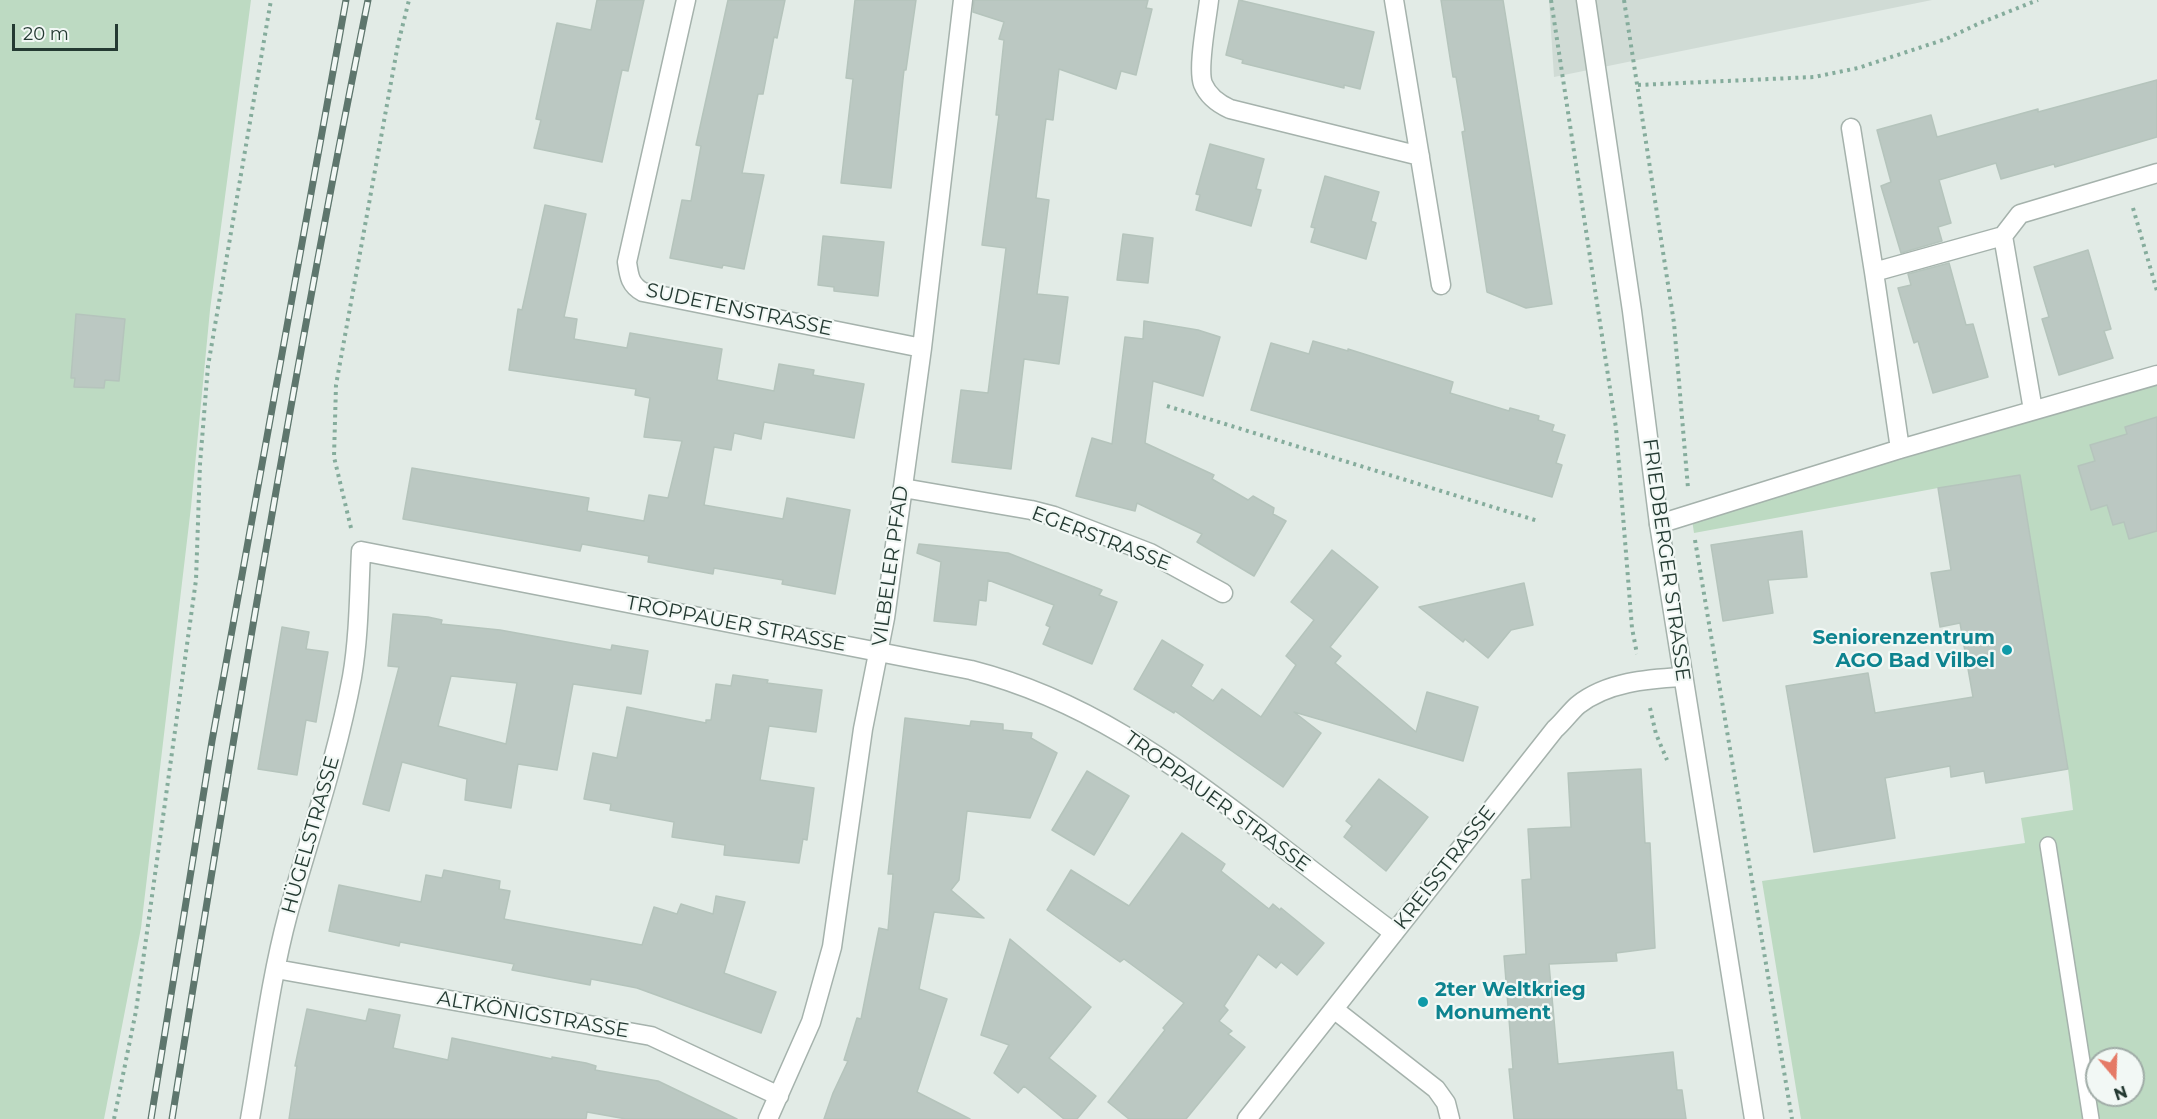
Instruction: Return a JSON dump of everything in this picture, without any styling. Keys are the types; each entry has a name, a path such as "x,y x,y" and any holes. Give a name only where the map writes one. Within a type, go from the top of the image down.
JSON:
{"street":[{"name":"SUDETENSTRASSE","path":"686,0 627,262 629,277 634,287 643,292 922,348"},
{"name":"VILBELER PFAD","path":"768,1119 811,1022 832,947 863,729 885,618 903,488 963,0"},
{"path":"1209,0 1201,70 1203,83 1219,104 1230,109 1420,156"},
{"path":"1394,0 1441,285"},
{"name":"FRIEDBERGER STRASSE","path":"1586,0 1627,278 1659,524 1754,1119"},
{"path":"1851,128 1900,449"},
{"path":"1874,272 2003,236 2020,214 2157,173"},
{"path":"2003,236 2034,410"},
{"path":"1659,524 1900,449 2157,375"},
{"name":"EGERSTRASSE","path":"903,488 1043,513 1150,553 1223,593"},
{"name":"TROPPAUER STRASSE","path":"361,551 879,651 1002,678 1040,691 1149,749 1214,795 1394,933"},
{"name":"HÜGELSTRASSE","path":"250,1119 276,969 288,915 326,787 350,685 357,642 361,551"},
{"name":"KREISSTRASSE","path":"1247,1119 1555,729 1579,705 1600,692 1643,679 1682,677"},
{"name":"ALTKÖNIGSTRASSE","path":"276,969 651,1036 779,1096"},
{"path":"1335,1010 1436,1089 1446,1103 1450,1119"}],"lane":[{"path":"2048,845 2091,1119"}],"path":[{"path":"114,1119 136,1011 196,580 200,464 208,366 271,0"},
{"path":"361,551 348,521 334,457 336,385 398,44 410,0"},
{"path":"1624,0 1674,324 1691,513 1792,1119"},
{"path":"1638,85 1814,77 1858,68 1946,39 2037,0"},
{"path":"2125,183 2157,291"},
{"path":"1167,406 1538,521"}],"shaded area":[{"path":"1549,0 1932,0 1554,77"}],"green space":[{"path":"0,0 251,0 210,310 191,507 141,928 104,1119 0,1119"},
{"path":"2157,382 2157,1119 1801,1119 1762,881 2025,843 2021,818 2073,810 2020,475 1694,533 1691,513"}],"building":[{"path":"597,0 644,0 628,71 622,70 602,162 534,148 541,120 536,119 557,23 591,30"},
{"path":"728,0 785,0 777,38 774,37 763,94 758,94 742,173 764,175 744,269 723,265 722,268 670,258 682,200 691,201 701,146 696,145"},
{"path":"855,0 916,0 906,70 904,70 891,188 841,183 853,79 846,78"},
{"path":"974,0 1148,0 1146,8 1152,9 1136,75 1121,71 1116,89 1059,69 1053,120 1046,119 1036,198 1049,200 1037,294 1068,297 1059,364 1024,359 1011,469 952,462 961,390 988,393 1006,248 982,245 999,115 996,115 1004,40 999,39 1004,22 973,12"},
{"path":"1239,0 1374,32 1360,89 1344,85 1344,88 1242,63 1243,60 1226,55"},
{"path":"1441,0 1503,0 1552,304 1526,308 1487,292 1462,132 1465,131 1456,77 1453,77"},
{"path":"2157,80 2157,137 2055,167 2054,164 2001,179 1996,163 1939,180 1951,223 1938,227 1942,241 1901,253 1881,186 1891,182 1877,130 1931,115 1937,137"},
{"path":"1210,144 1264,159 1256,189 1261,190 1251,226 1196,210 1200,195 1196,194"},
{"path":"1325,176 1379,192 1371,221 1376,223 1366,259 1311,242 1315,228 1311,227"},
{"path":"545,205 586,214 564,317 577,319 574,339 627,348 630,333 722,349 717,380 774,391 779,364 814,370 813,375 864,384 854,438 764,422 761,439 734,433 731,450 714,447 704,505 783,519 787,498 850,510 835,594 782,584 783,580 714,568 713,574 648,562 649,556 582,544 580,551 403,519 412,468 589,498 587,511 644,521 649,495 668,498 682,441 644,437 650,398 635,395 636,389 509,370 518,309 522,310"},
{"path":"1123,234 1153,238 1148,283 1117,280"},
{"path":"823,236 884,242 878,296 834,291 834,287 818,285"},
{"path":"2088,250 2111,329 2104,331 2113,358 2059,375 2042,319 2049,317 2034,267"},
{"path":"1949,263 1966,325 1973,324 1988,377 1933,393 1918,341 1914,343 1898,288 1911,285 1908,274"},
{"path":"76,314 125,319 119,381 105,380 104,388 74,387 75,378 71,378"},
{"path":"1144,321 1198,330 1220,337 1203,396 1153,381 1145,443 1214,475 1212,479 1248,500 1253,496 1274,508 1273,514 1286,521 1254,576 1197,542 1202,534 1137,503 1135,511 1076,496 1092,438 1112,444 1125,337 1143,339"},
{"path":"1313,341 1348,351 1348,349 1453,382 1450,393 1509,411 1510,408 1539,416 1538,420 1554,425 1552,431 1565,435 1556,463 1562,465 1552,497 1251,410 1271,343 1309,354"},
{"path":"2157,417 2157,531 2129,539 2124,522 2113,525 2107,505 2091,510 2078,466 2095,461 2090,445 2127,434 2125,427"},
{"name":"Seniorenzentrum AGO Bad Vilbel","path":"2020,475 2068,769 1986,783 1984,771 1951,777 1950,766 1885,778 1895,838 1814,852 1786,686 1868,673 1875,713 1973,697 1960,623 1940,627 1931,573 1951,570 1938,488"},
{"path":"1802,531 1807,577 1768,580 1773,613 1723,621 1711,545"},
{"path":"919,544 1008,553 1102,590 1099,595 1117,602 1092,664 1043,644 1050,627 1046,625 1054,605 988,580 986,601 979,600 976,625 934,621 941,562 917,553"},
{"path":"1332,550 1378,587 1330,647 1341,656 1335,663 1416,732 1427,692 1478,707 1463,761 1294,712 1321,733 1283,787 1175,711 1174,713 1134,689 1162,640 1203,665 1191,686 1213,701 1222,689 1261,717 1296,665 1286,656 1314,620 1291,602"},
{"path":"1524,583 1533,625 1511,630 1488,658 1465,639 1463,642 1419,607"},
{"path":"393,614 428,617 442,620 441,624 500,630 611,650 612,645 648,651 641,694 573,684 557,770 518,764 511,808 465,800 467,779 402,762 389,811 363,804 399,667 388,666","holes":["451,676 517,683 506,744 438,726"]},
{"path":"282,627 309,632 306,649 328,652 316,722 306,720 297,775 258,769"},
{"path":"733,675 768,680 767,683 822,690 816,732 769,726 760,780 814,788 807,840 803,839 799,863 724,855 725,845 672,837 674,822 610,810 611,804 584,799 593,753 617,758 627,707 706,723 706,720 711,720 716,684 731,686"},
{"path":"905,718 970,726 971,721 1003,724 1003,730 1032,733 1031,738 1057,753 1030,818 967,811 959,880 951,890 984,918 934,912 919,989 947,999 917,1092 970,1119 824,1119 848,1061 844,1060 857,1018 861,1019 879,928 888,930 893,874 888,874"},
{"path":"1641,769 1645,843 1650,843 1655,948 1616,953 1617,961 1549,964 1558,1064 1673,1052 1677,1090 1682,1090 1686,1119 1514,1119 1509,1069 1513,1069 1504,956 1526,954 1522,880 1531,879 1528,829 1571,827 1568,773"},
{"path":"1087,771 1129,796 1094,855 1052,830"},
{"path":"1379,779 1428,817 1386,871 1344,837 1352,826 1346,821"},
{"path":"1182,833 1225,864 1221,871 1269,909 1273,904 1280,910 1281,908 1324,943 1297,975 1281,962 1276,968 1258,954 1224,1006 1228,1010 1219,1021 1232,1031 1228,1034 1245,1047 1186,1119 1129,1119 1108,1102 1184,1003 1124,959 1120,962 1047,910 1071,870 1129,906"},
{"path":"444,870 500,881 499,889 510,891 504,919 642,945 654,907 677,914 681,904 713,914 716,896 745,902 724,973 776,992 761,1033 637,988 591,979 590,985 512,970 514,964 400,942 399,946 329,931 339,885 421,902 426,875 442,878"},
{"path":"1010,939 1091,1007 1049,1058 1096,1096 1077,1119 1064,1119 1024,1086 1018,1093 994,1073 1009,1045 981,1035"},
{"path":"307,1009 366,1021 369,1009 400,1015 393,1048 448,1060 452,1038 552,1059 552,1057 586,1063 596,1066 595,1070 658,1081 737,1119 626,1119 587,1112 586,1119 289,1119 297,1066 295,1066"}],"railway":[{"path":"151,1119 212,741 346,0"},
{"path":"172,1119 289,418 368,0"}],"place":[{"name":"Seniorenzentrum AGO Bad Vilbel","path":"2007,650"},
{"name":"2ter Weltkrieg Monument","path":"1423,1002"}]}
